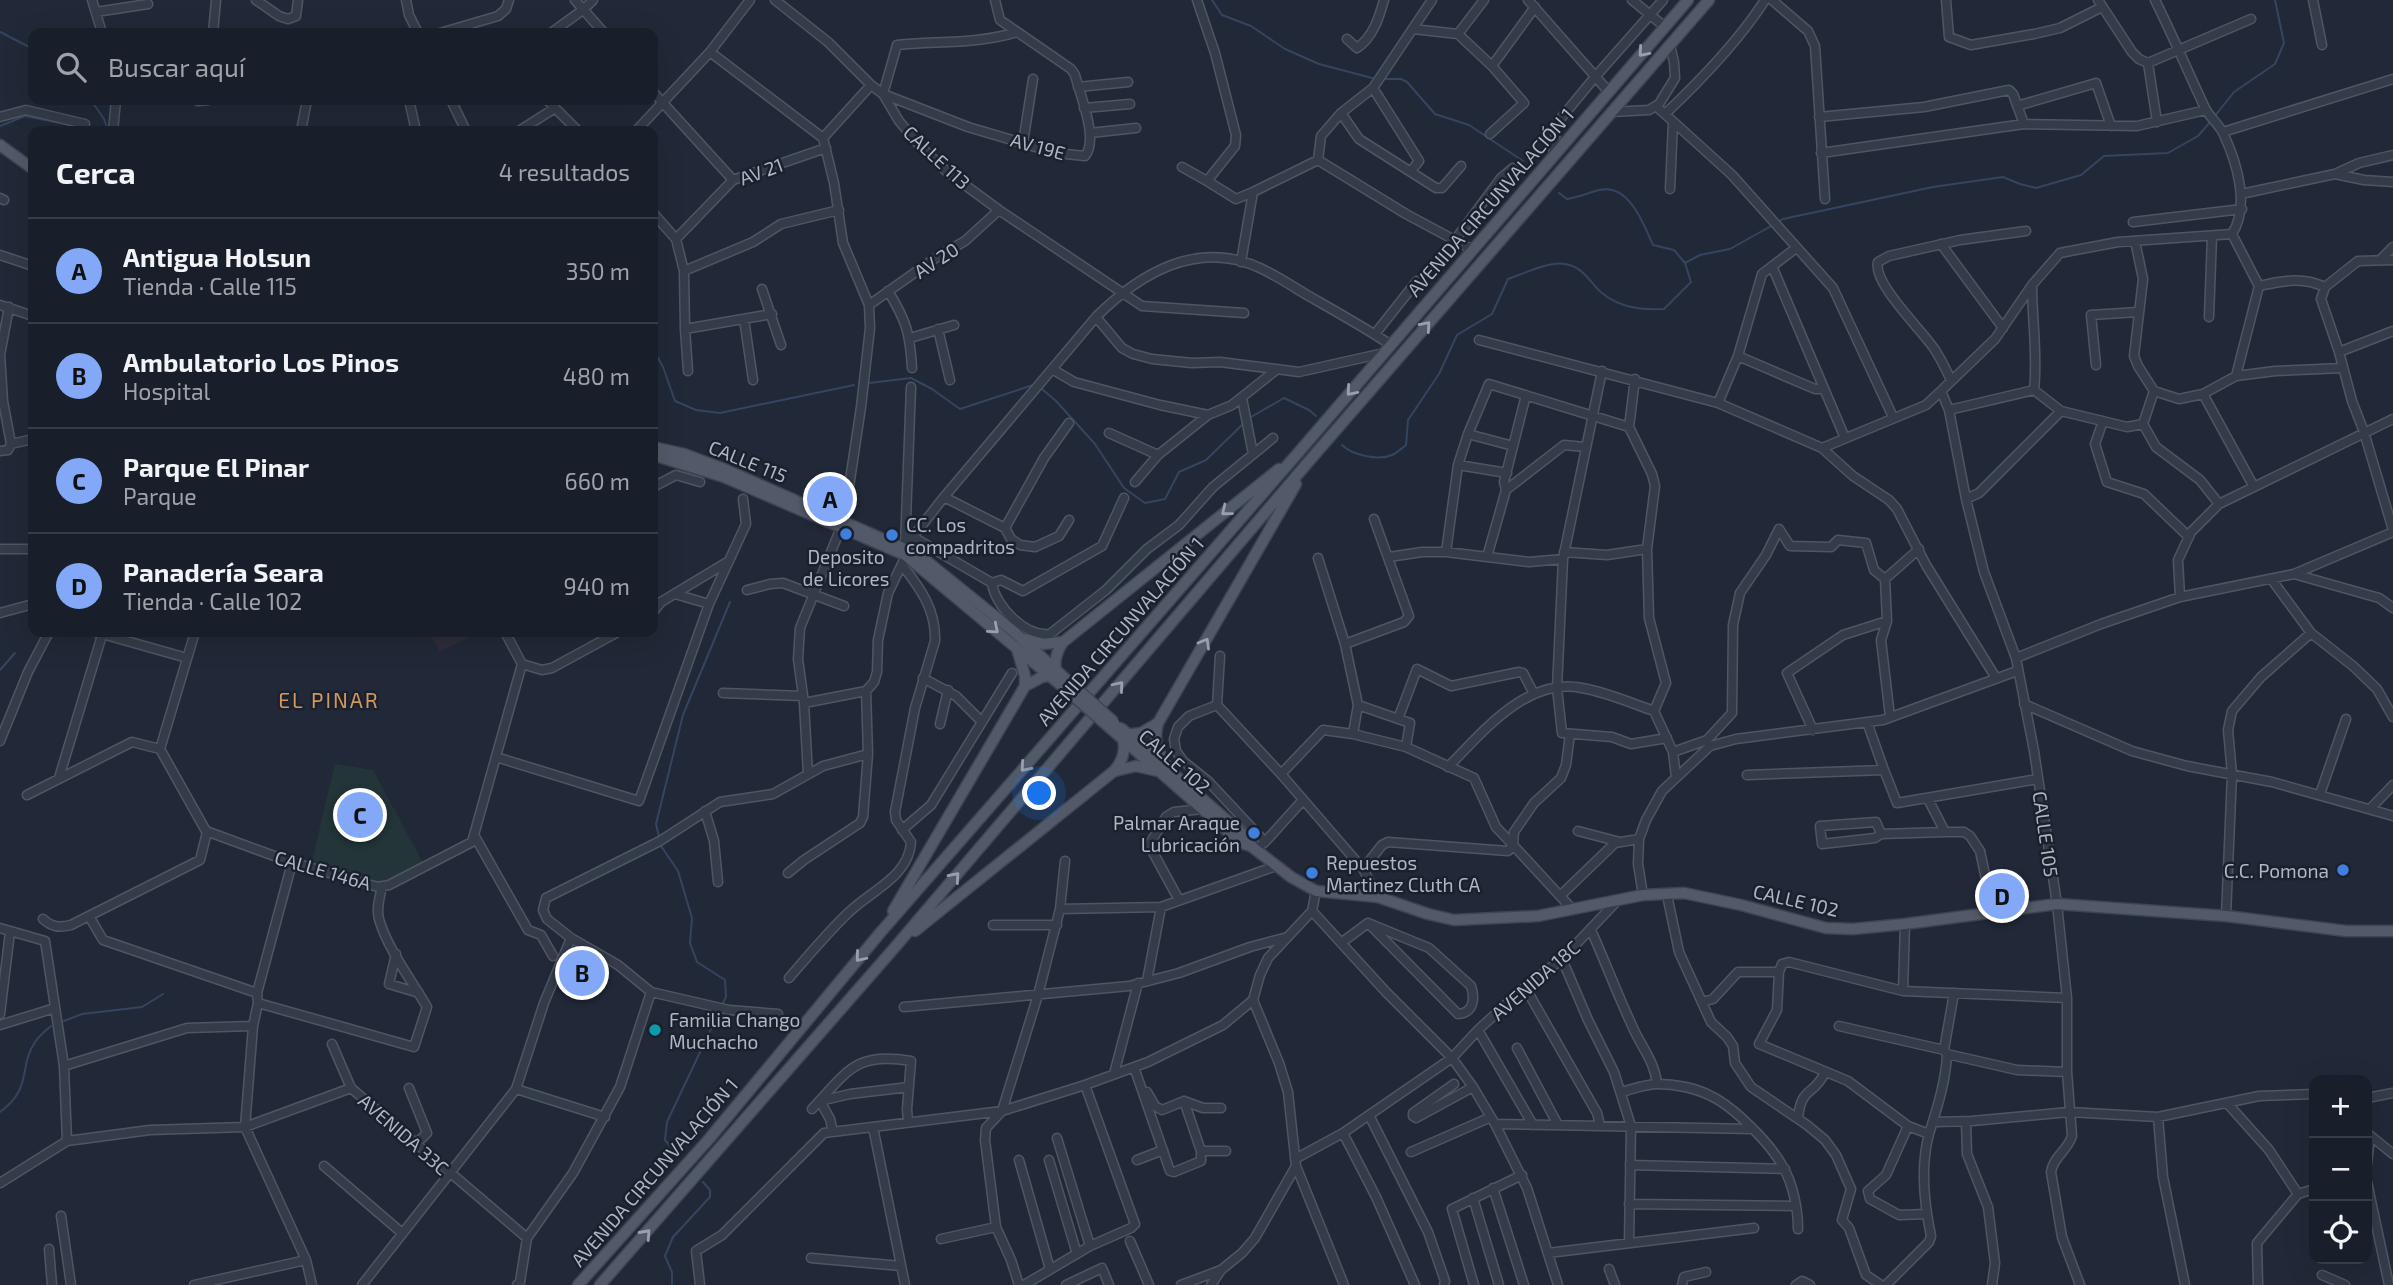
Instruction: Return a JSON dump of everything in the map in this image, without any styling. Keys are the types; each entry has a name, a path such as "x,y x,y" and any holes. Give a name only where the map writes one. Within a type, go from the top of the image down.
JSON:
{"main road":[{"name":"AVENIDA CIRCUNVALACIÓN 1","path":"578,1285 709,1139 880,933 1688,0"},
{"name":"AVENIDA CIRCUNVALACIÓN 1","path":"600,1285 896,946 1310,460 1709,0"},
{"path":"0,145 28,165"},
{"name":"CALLE 115","path":"658,448 684,454 724,469 904,556 1017,648 1059,678"},
{"path":"1025,686 1059,678 1058,650 1063,642 1298,453"},
{"name":"CALLE 115","path":"658,457 724,477 842,525"},
{"path":"1114,771 1136,766 1164,771 1155,740 1158,723 1310,460"},
{"name":"CALLE 115","path":"904,556 919,555 1013,631 1059,678"},
{"path":"1013,631 1035,643 1063,642"},
{"path":"880,933 1025,686 1024,667 1017,648"},
{"name":"CALLE 102","path":"1059,678 1164,771 1245,836 1253,848"},
{"path":"896,946 1114,771 1124,754 1119,731 1141,733 1158,723"},
{"name":"CALLE 102","path":"1164,771 1202,809 1241,842 1315,891 1378,897 1428,914 1454,919 1538,916 1643,895 1685,893 1826,928 1853,929 1905,924 2057,904 2226,916 2346,932 2393,931"}],"street":[{"path":"92,0 101,28"},
{"path":"213,28 216,0"},
{"path":"256,0 288,19 296,16 298,0"},
{"path":"406,0 416,28"},
{"path":"457,28 498,16 506,9 509,0"},
{"path":"575,0 600,28"},
{"path":"558,28 593,0"},
{"path":"641,126 710,52 750,0"},
{"name":"CALLE 113","path":"775,0 828,42 883,94 899,121 919,146 946,171 1121,292 1142,306 1244,313"},
{"name":"AV 19E","path":"883,94 968,127 1079,157 1085,156 1090,150 1090,133 1071,69 1000,20 995,0"},
{"path":"1198,0 1215,52 1236,135 1235,146 1207,181"},
{"path":"1347,39 1357,48 1364,43 1379,19 1384,0"},
{"path":"1318,160 1321,136 1341,113 1373,88 1432,0"},
{"path":"1458,34 1484,0"},
{"path":"1528,0 1608,92"},
{"path":"1632,0 1665,27"},
{"path":"1553,156 1557,123 1663,0"},
{"path":"1665,114 1701,79 1765,0"},
{"path":"1772,0 1808,31 1813,40 1825,199"},
{"path":"1946,0 1949,37 1971,45 2060,28 2100,3 2132,52 2148,63 2157,122"},
{"path":"2155,0 2207,112 2220,128 2241,194 2240,220 2232,234"},
{"path":"2313,0 2322,45"},
{"path":"96,12 148,4"},
{"path":"1492,66 1535,7"},
{"path":"2148,63 2252,19"},
{"path":"1413,29 1458,34 1492,66 1524,103 1490,134"},
{"path":"883,94 897,45 963,43 1017,32"},
{"path":"1611,112 1649,110 1656,106 1675,78 1670,46"},
{"path":"710,52 822,138 839,210 843,243 869,305 870,328 861,407 842,525 800,628 798,659 804,700 808,774"},
{"path":"1023,143 1033,79"},
{"path":"2220,128 2393,79"},
{"path":"1078,87 1128,82"},
{"path":"2017,106 2096,83 2111,126"},
{"path":"822,138 871,85"},
{"path":"1373,88 1419,161 1411,171"},
{"path":"1819,117 1924,107 2009,90 2024,124"},
{"path":"658,98 733,180"},
{"path":"1084,108 1129,104"},
{"path":"114,126 116,105"},
{"path":"302,126 306,105"},
{"path":"410,105 415,126"},
{"path":"455,105 464,126"},
{"path":"552,105 573,126"},
{"path":"1656,106 1732,175 1838,294 1893,417"},
{"path":"527,126 555,108"},
{"path":"0,117 26,110 85,124"},
{"path":"1821,153 2024,124 2137,126 2207,112"},
{"path":"1341,113 1359,139 1436,188 1442,188 1461,166"},
{"path":"1670,188 1673,122"},
{"path":"1090,133 1136,128"},
{"name":"AV 21","path":"676,239 733,180 826,148"},
{"path":"2241,194 2335,174 2359,163 2393,155"},
{"path":"1182,167 1236,199 1318,160"},
{"path":"1318,160 1472,250"},
{"path":"1455,240 1502,178 1513,168"},
{"path":"2335,174 2393,182"},
{"path":"1241,261 1252,192"},
{"path":"2133,222 2242,209"},
{"path":"684,271 753,242 781,225 839,210"},
{"name":"AV 20","path":"869,305 965,241 999,210"},
{"path":"658,219 676,239 684,271 688,372"},
{"path":"2003,328 1941,244 2026,230"},
{"path":"1822,448 1926,405 1995,339 2032,285 2060,253 2118,242 2232,234"},
{"path":"2232,234 2259,286 2235,376"},
{"path":"2209,317 2212,236"},
{"path":"2135,241 2143,279 2134,356 2137,366 2154,391 2179,399 2203,394 2235,376 2275,371 2343,369"},
{"name":"CALLE 105","path":"1941,244 1883,258 1876,268 1900,307 1934,348 1946,385 1966,499 1984,572 2016,658 2057,904 2067,998 2067,1072 2072,1136 2070,1143 2053,1162 2051,1171 2062,1237 2080,1285"},
{"path":"2379,260 2393,247"},
{"path":"1718,403 1738,356 1762,274 1796,248"},
{"path":"0,256 28,264"},
{"path":"723,693 804,700 866,691 874,682 877,672 878,640 888,593 913,537 1096,317 1121,292 1151,274 1184,259 1218,258 1241,261 1259,267 1391,345"},
{"path":"2016,658 2101,624 2180,597 2294,574 2393,531 2321,299 2325,287 2358,261 2393,260"},
{"path":"1772,266 1845,438"},
{"path":"2259,286 2290,279 2312,281 2325,287"},
{"path":"1375,334 1417,281"},
{"path":"2032,285 2032,327 2037,365 2034,390"},
{"path":"762,289 781,345"},
{"path":"888,291 903,315 910,338 912,368"},
{"path":"0,451 8,450 11,444 1,401 0,355 4,306 28,314"},
{"path":"2096,365 2091,315 2138,312"},
{"path":"685,329 772,314"},
{"path":"1096,317 1122,348 1152,359 1192,363 1220,362 1299,372 1384,354"},
{"path":"744,319 753,380"},
{"path":"910,338 954,325"},
{"path":"937,329 950,380"},
{"path":"2339,352 2393,331"},
{"path":"1479,340 1718,403 1822,448 1853,476 1889,500 1903,519 1926,565 1996,678"},
{"path":"1738,356 1815,389 1824,389"},
{"path":"1052,369 1074,382 1208,415"},
{"path":"1135,482 1158,455 1208,415 1233,405 1276,370"},
{"path":"1602,371 1564,556 1558,688 1562,733 1612,737 1631,744 1667,738"},
{"path":"1635,379 1629,427 1654,480 1647,549 1649,618 1666,678 1654,710"},
{"path":"1447,552 1458,465 1489,384 1629,427"},
{"path":"789,978 850,910 891,879 908,858 911,842 902,830 895,812 923,678 935,641 935,620 904,556 911,387"},
{"path":"1949,410 2034,390"},
{"path":"2034,390 2061,411 2127,427 2143,424"},
{"path":"2154,391 2143,424 2156,447 2200,481 2219,504"},
{"path":"2203,394 2253,487"},
{"path":"1487,558 1506,490 1504,482 1526,395"},
{"path":"1242,398 1253,454"},
{"path":"1966,499 1979,493 2061,411"},
{"path":"2180,597 2178,560 2189,537 2219,504 2393,419"},
{"path":"2103,421 2095,444 2107,482 2144,495 2189,537"},
{"path":"1004,528 1044,458 1069,423"},
{"path":"1110,433 1158,455"},
{"path":"1468,433 1513,446"},
{"path":"992,583 993,594 1001,607 1028,630 1040,635 1049,634 1106,590 1147,549 1179,525 1213,486 1273,438"},
{"path":"11,444 28,440"},
{"path":"1506,490 1564,445 1586,447"},
{"path":"1458,465 1507,473"},
{"path":"658,484 676,475 700,482"},
{"path":"658,481 662,482"},
{"path":"944,497 1004,528 1011,539 1020,545 1035,547 1059,536 1069,520"},
{"path":"913,537 992,583 1001,580 1020,591 1027,590 1102,546 1124,498"},
{"path":"496,757 639,801 709,604 746,524 743,499"},
{"path":"1345,644 1404,622 1409,616 1374,519"},
{"path":"1643,895 1638,864 1639,839 1646,820 1662,791 1708,743 1732,713 1733,625 1740,593 1766,555 1779,529 1790,546 1831,547 1838,540 1866,543 1874,570 1885,579 1887,621 1881,640 1890,717"},
{"path":"0,549 28,549"},
{"path":"1389,557 1422,552 1447,552 1529,562 1564,556 1607,555 1647,549"},
{"path":"1885,579 1919,550"},
{"path":"1318,558 1345,644 1358,705 1353,734"},
{"path":"658,604 729,561"},
{"path":"2294,574 2379,598 2393,608"},
{"path":"2272,580 2311,633 2353,666 2376,689 2393,717"},
{"path":"747,590 783,583 845,606"},
{"path":"675,594 709,604"},
{"path":"0,613 28,605"},
{"path":"1813,730 1787,673 1843,635 1887,621"},
{"path":"2226,916 2232,774 2228,730 2232,711 2261,677 2311,633"},
{"path":"0,739 28,672 46,637"},
{"path":"59,778 99,637"},
{"path":"114,637 187,658"},
{"path":"43,919 50,926 71,925 200,860 207,832 160,749 193,637"},
{"path":"508,637 522,664 474,835 528,930 541,935 552,956"},
{"path":"522,664 542,670 552,668 609,637"},
{"path":"1220,656 1217,705 1363,869 1378,897"},
{"path":"1398,719 1417,669 1451,686 1521,672 1534,694"},
{"path":"1673,752 1708,743 1890,717 2017,671"},
{"path":"902,830 932,805 1012,673"},
{"path":"923,678 948,690 982,722"},
{"path":"1448,767 1508,710 1534,694 1558,688 1581,687 1654,710 1673,752 1676,777"},
{"path":"940,724 948,690"},
{"path":"788,873 863,817 868,754 866,691"},
{"path":"2024,704 2132,751 2187,766 2320,794 2393,816"},
{"path":"1217,705 1189,716 1178,727 1174,739 1176,751 1265,842"},
{"path":"1358,705 1410,723 1406,747"},
{"path":"2320,794 2346,719"},
{"path":"1867,722 1897,803 2038,779"},
{"path":"1281,774 1321,731 1353,734 1406,747 1474,778 1496,827 1573,910"},
{"path":"1363,869 1382,845 1388,842 1508,851 1513,845 1514,832 1534,803 1561,778 1566,765 1570,734"},
{"path":"27,795 132,742 160,749"},
{"path":"778,1014 729,1010 651,992 618,965 571,938 547,919 543,910 546,898 660,841 720,802 773,794 823,766 868,754"},
{"path":"1747,775 1884,770"},
{"path":"2370,809 2393,785"},
{"path":"1928,799 1945,832"},
{"path":"1253,848 1265,842 1303,800"},
{"path":"1179,900 1149,845 1166,817 1174,812 1202,809"},
{"path":"705,811 714,841 718,882"},
{"path":"1881,834 1876,822 1821,826 1822,844 1875,838 1881,834 1964,832 1976,842 1980,851 1993,912"},
{"path":"1578,831 1620,842"},
{"name":"CALLE 146A","path":"207,832 292,863 377,887 389,885 472,842 474,835"},
{"path":"1560,897 1615,844 1639,839"},
{"path":"1019,1283 996,1227 985,1140 986,1128 1002,1111 1038,995 1057,925 1065,860"},
{"path":"292,863 257,993 245,1127 306,1260 312,1285"},
{"path":"1060,909 1161,907 1276,866"},
{"path":"258,1003 414,1046 427,1007 396,954 379,918 378,905 382,886"},
{"path":"700,1285 696,1251 730,1227 824,1133 1002,1111 1134,1068 1223,1025 1252,1000 1268,958 1312,911 1315,891"},
{"path":"1667,895 1679,952 1711,1022 1733,1046 1735,1063 1742,1076 1751,1087 1825,1140 1836,1155 1851,1189 1842,1220 1849,1228 1866,1275 1881,1285"},
{"name":"AVENIDA 18C","path":"1295,1162 1343,1133 1452,1058 1525,987 1562,960 1617,901"},
{"path":"1115,1074 1161,907"},
{"path":"1312,911 1452,1058 1473,1087 1522,1175 1558,1285"},
{"path":"89,916 103,940 257,993"},
{"path":"1341,943 1368,923"},
{"path":"1368,923 1429,948 1471,986 1474,995 1469,1010 1465,1014 1458,1014 1368,923"},
{"path":"1903,991 1905,924"},
{"path":"993,925 1057,925"},
{"path":"0,928 45,941 64,1066 67,1142 0,1183"},
{"path":"1591,930 1635,1033 1651,1060 1657,1084"},
{"path":"0,1014 10,932"},
{"path":"904,1007 1142,982 1179,973 1286,937"},
{"path":"362,1285 516,1089 544,1003 571,938"},
{"path":"396,954 389,984 419,993"},
{"path":"1562,960 1614,1072 1631,1126 1629,1243"},
{"path":"1929,1134 1908,1126 1847,1081 1759,1044 1777,1010 1779,972 1782,964 1789,962 1903,991 2067,998"},
{"path":"1702,1002 1720,994 1738,972 1779,972"},
{"path":"1525,987 1597,1113 1600,1125"},
{"path":"517,1285 520,1282 527,1238 573,1173 620,1087 651,992"},
{"path":"1886,1285 1929,1242 1931,1236 1923,1180 1954,993"},
{"path":"1252,1000 1279,1063 1288,1092 1295,1162 1344,1285"},
{"path":"0,1025 55,1008"},
{"path":"64,1066 187,1028 253,1026"},
{"path":"1839,1026 2017,1070 2067,1072"},
{"path":"1478,1030 1533,1125"},
{"path":"332,1044 351,1088"},
{"path":"1517,1048 1558,1125"},
{"path":"811,1109 853,1066 887,1056 911,1060 908,1122"},
{"path":"1134,1068 1172,1172 1201,1161 1201,1151 1184,1101"},
{"path":"1798,1119 1802,1096 1821,1082 1825,1072"},
{"path":"1454,1084 1413,1113 1413,1116 1416,1118 1473,1087"},
{"path":"1621,1092 1657,1084 1684,1087 1711,1096 1770,1146 1784,1169 1795,1206 1798,1229"},
{"path":"1005,1285 1019,1283 1050,1269 1090,1246 1131,1228 1135,1222 1085,1086"},
{"path":"820,1101 850,1094 909,1087"},
{"name":"AVENIDA 33C","path":"67,1142 150,1130 245,1127 351,1088 527,1238"},
{"path":"409,1088 427,1133 416,1144"},
{"path":"1142,1088 1161,1110 1184,1101 1203,1108 1221,1108"},
{"path":"516,1089 605,1117"},
{"path":"2372,1097 2393,1093"},
{"path":"1934,1122 1966,1122 2070,1112 2158,1118 2259,1096 2309,1094"},
{"path":"820,1101 830,1119 833,1132"},
{"path":"2227,1103 2269,1150 2298,1194"},
{"path":"1369,1115 1428,1231 1444,1285"},
{"path":"2158,1118 2163,1177 2185,1285"},
{"path":"1411,1152 1493,1120 1533,1125 1753,1129"},
{"path":"1966,1122 1967,1154 1988,1207 1995,1263 1992,1285"},
{"path":"1851,1189 1868,1191 1886,1175 1908,1126"},
{"path":"873,1127 905,1285"},
{"path":"1343,1133 1376,1197 1415,1285"},
{"path":"2372,1137 2393,1154"},
{"path":"1057,1138 1090,1246"},
{"path":"1137,1160 1163,1150"},
{"path":"1201,1151 1226,1151"},
{"path":"1019,1160 1050,1269"},
{"path":"1049,1160 1077,1254"},
{"path":"1181,1285 1221,1270 1242,1254 1255,1238 1295,1162"},
{"path":"1630,1165 1784,1169"},
{"path":"324,1166 402,1233"},
{"path":"1474,1285 1452,1209 1522,1175"},
{"path":"1493,1188 1524,1285"},
{"path":"1868,1191 1870,1199 1899,1215 1927,1214"},
{"path":"2258,1285 2257,1243 2298,1194 2309,1191"},
{"path":"1473,1198 1499,1285"},
{"path":"2370,1201 2389,1285"},
{"path":"1629,1204 1795,1206"},
{"path":"61,1216 72,1285"},
{"path":"941,1239 996,1227"},
{"path":"1548,1253 1754,1228"},
{"path":"1130,1241 1149,1285"},
{"path":"49,1249 52,1285"},
{"path":"811,1258 901,1266"},
{"path":"194,1285 306,1260"},
{"path":"1066,1285 1102,1268 1109,1285"},
{"path":"1609,1269 1615,1285"},
{"path":"1211,1285 1221,1270"},
{"path":"1682,1285 1684,1277 1706,1272"},
{"path":"2322,1275 2345,1285"},
{"path":"1796,1285 1802,1281 1810,1285"}],"shaded area":[{"path":"432,637 468,637 440,652"},
{"path":"335,764 373,770 423,863 389,881 380,882 312,861"}],"waterway":[{"path":"1212,0 1222,15 1251,26 1285,49 1319,64 1372,78"},
{"path":"2214,117 2234,92 2275,64 2284,43 2275,0"},
{"path":"0,32 28,46"},
{"path":"1384,79 1401,79 1407,82 1435,114 1469,125 1523,161"},
{"path":"94,105 106,126"},
{"path":"0,126 25,116 75,126"},
{"path":"1778,222 1933,187 2003,177 2036,188 2081,175 2104,156 2168,153 2198,136 2211,121"},
{"path":"1559,193 1567,199 1599,190 1610,189 1619,193 1634,207 1653,245 1674,250 1685,263"},
{"path":"1342,445 1346,449 1373,457 1386,457 1406,445 1408,420 1439,374 1457,335 1492,314 1508,279 1544,266 1565,264 1577,268 1602,293 1616,302 1639,308 1664,309 1691,282 1685,263 1700,255 1730,249 1773,225"},
{"path":"658,358 675,401 696,410 720,413 854,385"},
{"path":"869,383 911,378 960,409 1033,385"},
{"path":"1042,389 1095,444 1124,488 1145,503 1165,499 1179,472 1206,460 1244,423"},
{"path":"1251,417 1284,398 1316,416"},
{"path":"659,837 656,824 683,715 730,602"},
{"path":"0,670 15,653"},
{"path":"661,846 678,871 692,918 690,943 697,962 725,980 726,997 722,1005"},
{"path":"64,1021 82,1014 142,1007 163,994"},
{"path":"677,1154 665,1140 667,1122 720,1010"},
{"path":"0,1112 17,1095 30,1051 51,1026"},
{"path":"672,1285 672,1272 665,1256 673,1237 710,1197 710,1190 703,1182"}],"place":[{"name":"Antigua Holsun","path":"830,499"},
{"name":"Deposito de Licores","path":"846,534"},
{"name":"CC. Los compadritos","path":"892,535"},
{"name":"Parque El Pinar","path":"360,815"},
{"name":"Palmar Araque Lubricación","path":"1254,833"},
{"name":"C.C. Pomona","path":"2343,870"},
{"name":"Repuestos Martinez Cluth CA","path":"1312,873"},
{"name":"Panadería Seara","path":"2002,896"},
{"name":"Ambulatorio Los Pinos","path":"582,973"},
{"name":"Familia Chango Muchacho","path":"655,1030"}],"district":[{"name":"EL PINAR","path":"329,699"}]}
